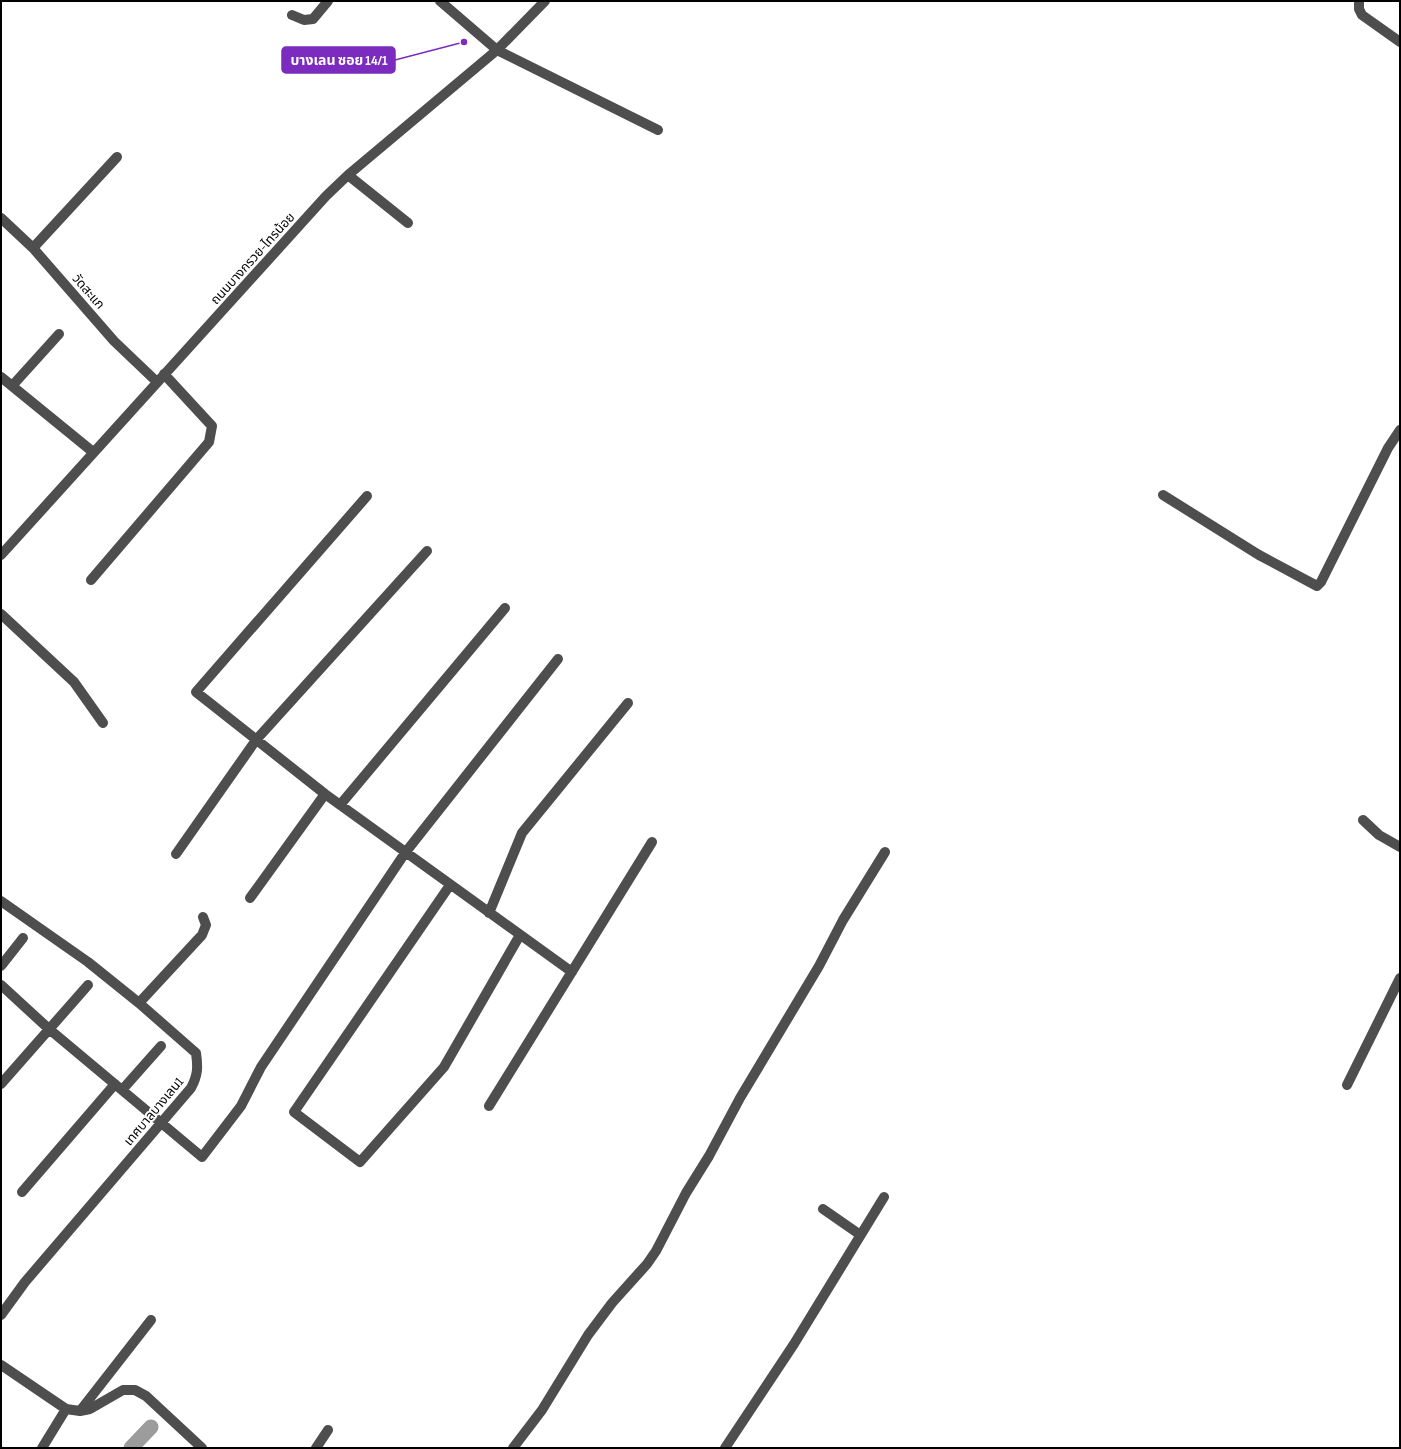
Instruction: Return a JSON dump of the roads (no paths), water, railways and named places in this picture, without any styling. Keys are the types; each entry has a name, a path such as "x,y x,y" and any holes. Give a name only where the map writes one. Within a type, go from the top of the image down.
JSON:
{"street":[{"path":"292,15 304,20 313,19 328,1"},
{"path":"440,1 496,50 658,130"},
{"name":"ถนนบางกรวย-ไทรน้อย","path":"1,555 156,382 318,205 348,175 496,50 545,1"},
{"path":"1359,1 1359,9 1362,15 1400,42"},
{"path":"33,248 117,157"},
{"path":"348,175 408,222"},
{"name":"วัดสะแก","path":"1,218 33,248 114,341 156,382"},
{"path":"12,386 59,334"},
{"path":"91,580 209,442 212,426 164,374"},
{"path":"1,377 93,452"},
{"path":"1163,495 1259,555 1317,586 1321,582 1388,448 1400,430"},
{"path":"367,496 196,692 325,794 572,972"},
{"path":"176,854 256,740 427,552"},
{"path":"340,805 505,608"},
{"path":"1,614 74,682 103,723"},
{"path":"1,985 49,1029 202,1157 241,1106 261,1067 405,853 558,659"},
{"path":"489,913 522,833 628,703"},
{"path":"250,898 325,794"},
{"path":"1363,820 1379,835 1400,847"},
{"path":"489,1106 652,842"},
{"path":"513,1448 542,1410 588,1335 612,1303 647,1264 656,1251 686,1193 709,1156 740,1098 819,966 843,920 885,852"},
{"path":"450,885 294,1112 360,1162 444,1067 520,935"},
{"name":"เทศบาลบางเลน1","path":"1,901 88,962 139,1003 196,1053 198,1074 191,1088 25,1282 1,1315"},
{"path":"139,1003 202,935 206,925 203,917"},
{"path":"1,966 23,938"},
{"path":"1347,1086 1400,978"},
{"path":"1,1084 88,985"},
{"path":"22,1192 118,1087 161,1046"},
{"path":"725,1448 794,1344 884,1197"},
{"path":"823,1210 860,1234"},
{"path":"80,1411 151,1320"},
{"path":"1,1364 66,1409 80,1411 94,1407 123,1390 135,1390 146,1396 202,1448"},
{"path":"42,1448 66,1409"},
{"path":"316,1448 328,1430"}],"waterway":[{"path":"131,1448 151,1427"}],"place":[{"name":"บางเลน ซอย 14/1","path":"464,42"}]}
